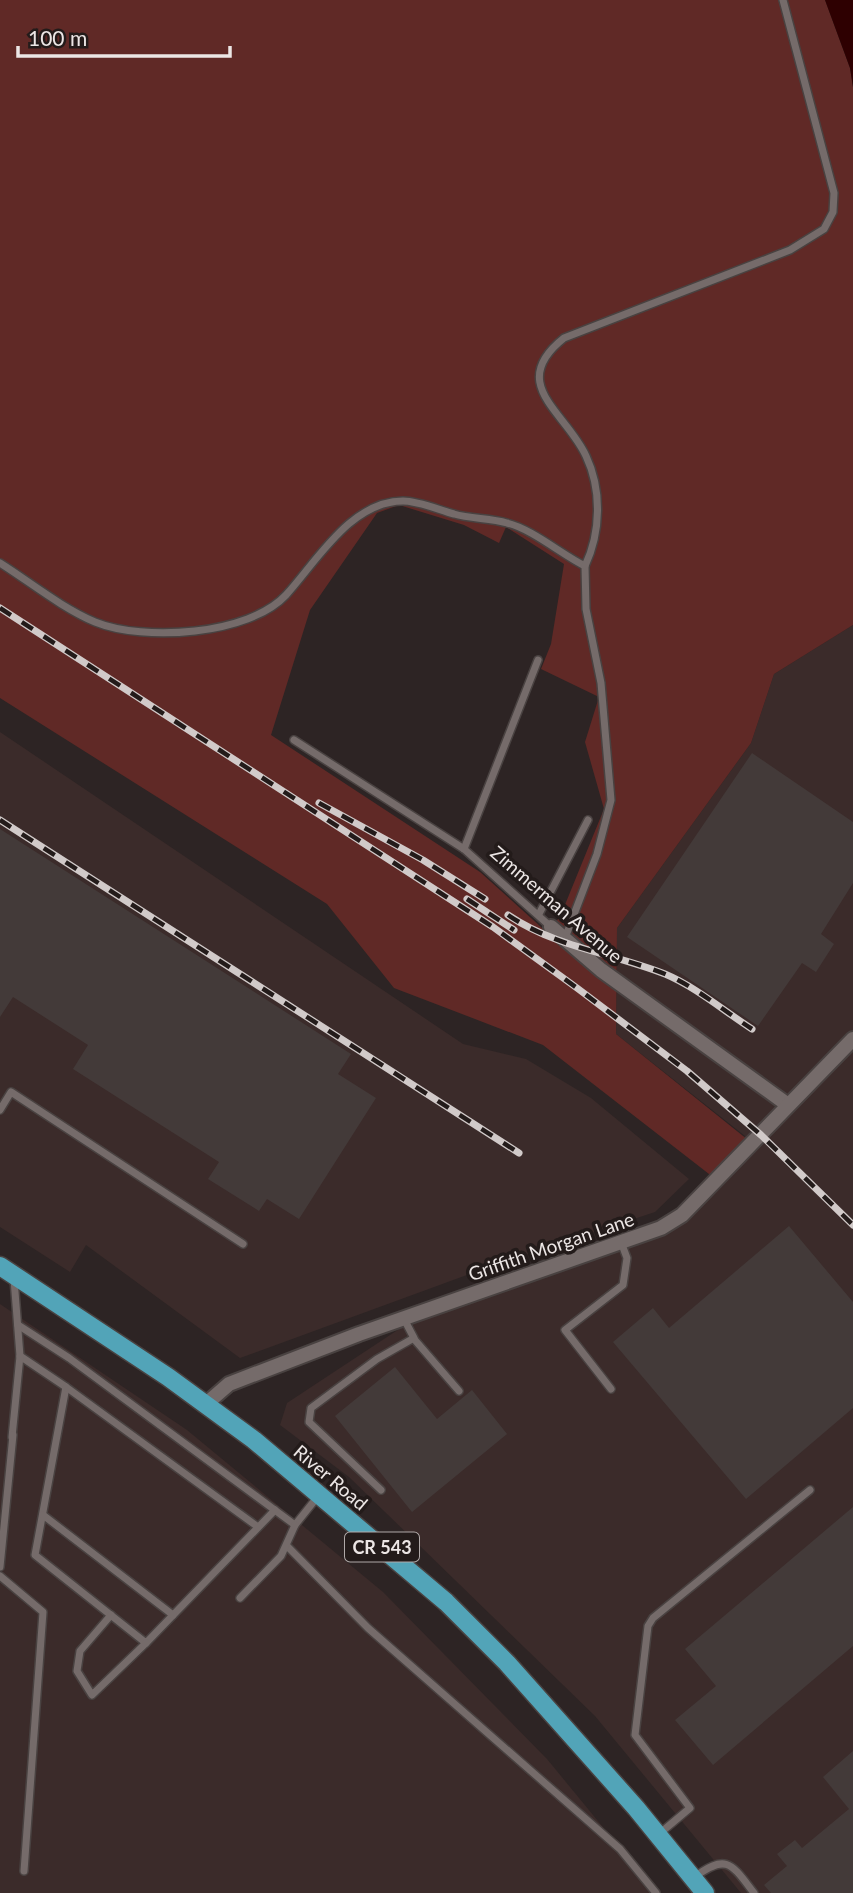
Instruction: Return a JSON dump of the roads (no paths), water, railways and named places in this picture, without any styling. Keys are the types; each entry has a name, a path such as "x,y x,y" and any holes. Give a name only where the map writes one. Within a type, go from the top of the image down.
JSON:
{"main road":[{"name":"River Road","path":"7,1270 206,1405 319,1495 446,1602 507,1663 705,1893"}],"street":[{"name":"Zimmerman Avenue","path":"551,927 601,970 788,1105"},
{"name":"Griffith Morgan Lane","path":"206,1405 229,1384 404,1318 661,1228 682,1215 853,1039"}],"lane":[{"path":"564,938 597,854 611,800 601,683 586,609 585,566 594,547 597,490 586,454 539,386 539,369 548,351 564,338 790,250 824,229 832,212 834,194 783,0"},
{"path":"0,563 91,621 127,631 164,632 221,626 262,614 285,596 313,561 352,522 379,506 404,501 464,517 506,522 523,528 585,566"},
{"name":"Zimmerman Avenue","path":"538,660 464,849 551,927"},
{"path":"294,740 464,849"},
{"path":"539,914 588,820"},
{"path":"0,1110 10,1092 243,1244"},
{"path":"611,1389 565,1330 624,1285 627,1258 621,1241"},
{"path":"0,1567 20,1356 18,1325 7,1270"},
{"path":"404,1318 414,1339 459,1391"},
{"path":"18,1325 69,1359 295,1525"},
{"path":"381,1490 309,1422 311,1408 377,1359 414,1339"},
{"path":"20,1356 258,1527"},
{"path":"66,1387 35,1555 146,1643"},
{"path":"657,1835 690,1808 635,1735 648,1626 653,1618 810,1490"},
{"path":"240,1598 286,1546 295,1525 319,1495"},
{"path":"111,1615 80,1651 76,1671 92,1695 275,1510"},
{"path":"43,1515 173,1615"},
{"path":"286,1546 368,1628 620,1849 656,1893"},
{"path":"0,1576 43,1612 24,1871"},
{"path":"693,1878 714,1863 723,1863 734,1867 754,1893"}],"railway":[{"path":"0,608 493,927 687,1071 761,1135 853,1225"},
{"path":"319,803 423,860 485,899"},
{"path":"0,820 519,1153"},
{"path":"467,899 514,930"},
{"path":"508,915 565,943 676,979 752,1029"}]}
